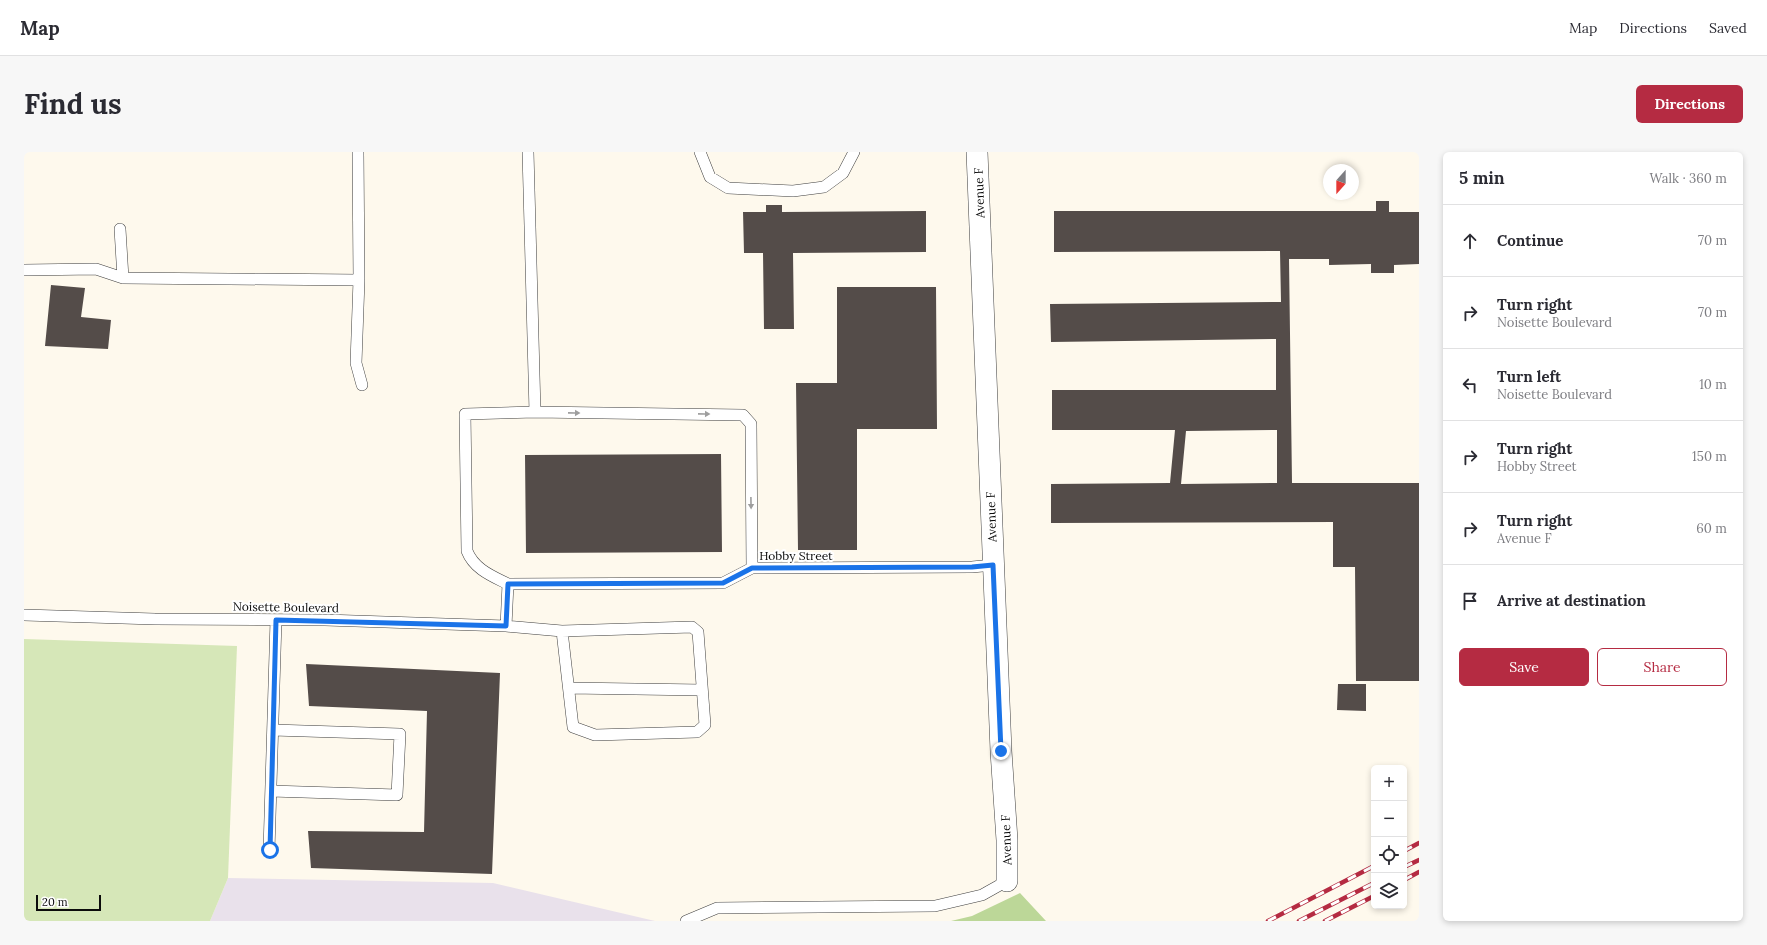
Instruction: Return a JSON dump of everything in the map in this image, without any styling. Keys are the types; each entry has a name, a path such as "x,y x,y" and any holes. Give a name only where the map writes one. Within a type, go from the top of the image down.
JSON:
{"street":[{"name":"Avenue F","path":"977,152 1001,751 1007,840 1007,881"}],"lane":[{"path":"358,152 359,280 356,363 362,385"},
{"path":"528,152 535,412"},
{"path":"700,152 710,178 728,188 793,191 824,187 843,172 854,152"},
{"path":"120,229 123,278"},
{"path":"24,270 96,270 123,278 359,280"},
{"path":"506,626 508,584 482,571 470,558 468,551 465,414 535,412 743,415 751,424 752,568"},
{"name":"Hobby Street","path":"508,584 723,583 752,568 972,567 993,565"},
{"name":"Noisette Boulevard","path":"24,615 155,620 276,620 506,626 562,631 692,627 698,632 705,725 697,732 594,735 573,727 569,688"},
{"path":"270,850 276,620"},
{"path":"562,631 569,688 702,690"},
{"path":"271,791 397,795 400,734 273,730"},
{"path":"686,921 717,908 935,906 982,895 1007,881"}],"shaded area":[{"path":"228,878 493,883 655,921 210,921"}],"green space":[{"path":"24,639 237,646 228,878 210,921 24,921"},
{"path":"1020,893 1046,921 951,921 972,916"}],"building":[{"path":"1376,201 1389,201 1389,212 1419,212 1419,264 1394,265 1394,273 1371,273 1371,264 1329,265 1329,259 1289,259 1292,483 1419,483 1419,681 1356,681 1355,567 1333,567 1333,522 1051,523 1051,484 1170,483 1175,430 1052,430 1052,390 1276,390 1276,339 1051,342 1050,304 1281,302 1280,251 1054,252 1054,211 1376,211","holes":["1277,430 1277,483 1181,484 1186,431"]},
{"path":"766,205 782,205 782,212 926,211 926,252 793,253 794,329 764,329 763,253 744,253 743,212 766,212"},
{"path":"51,285 85,288 81,317 111,320 108,349 45,346"},
{"path":"837,287 936,287 937,429 857,429 857,550 798,550 796,383 837,383"},
{"path":"721,454 722,552 526,553 525,455"},
{"path":"306,664 500,673 492,874 311,868 308,831 424,832 427,711 309,706"},
{"path":"1338,684 1366,684 1366,711 1337,710"}],"railway":[{"path":"1407,849 1419,843"},
{"path":"1407,866 1419,860"},
{"path":"1268,921 1371,868"},
{"path":"1407,878 1419,872"},
{"path":"1299,921 1371,885"},
{"path":"1325,921 1371,898"}],"route":[{"path":"270,850 276,620 325,620 506,626 508,584 723,583 752,568 972,567 993,565 1001,751"}]}
